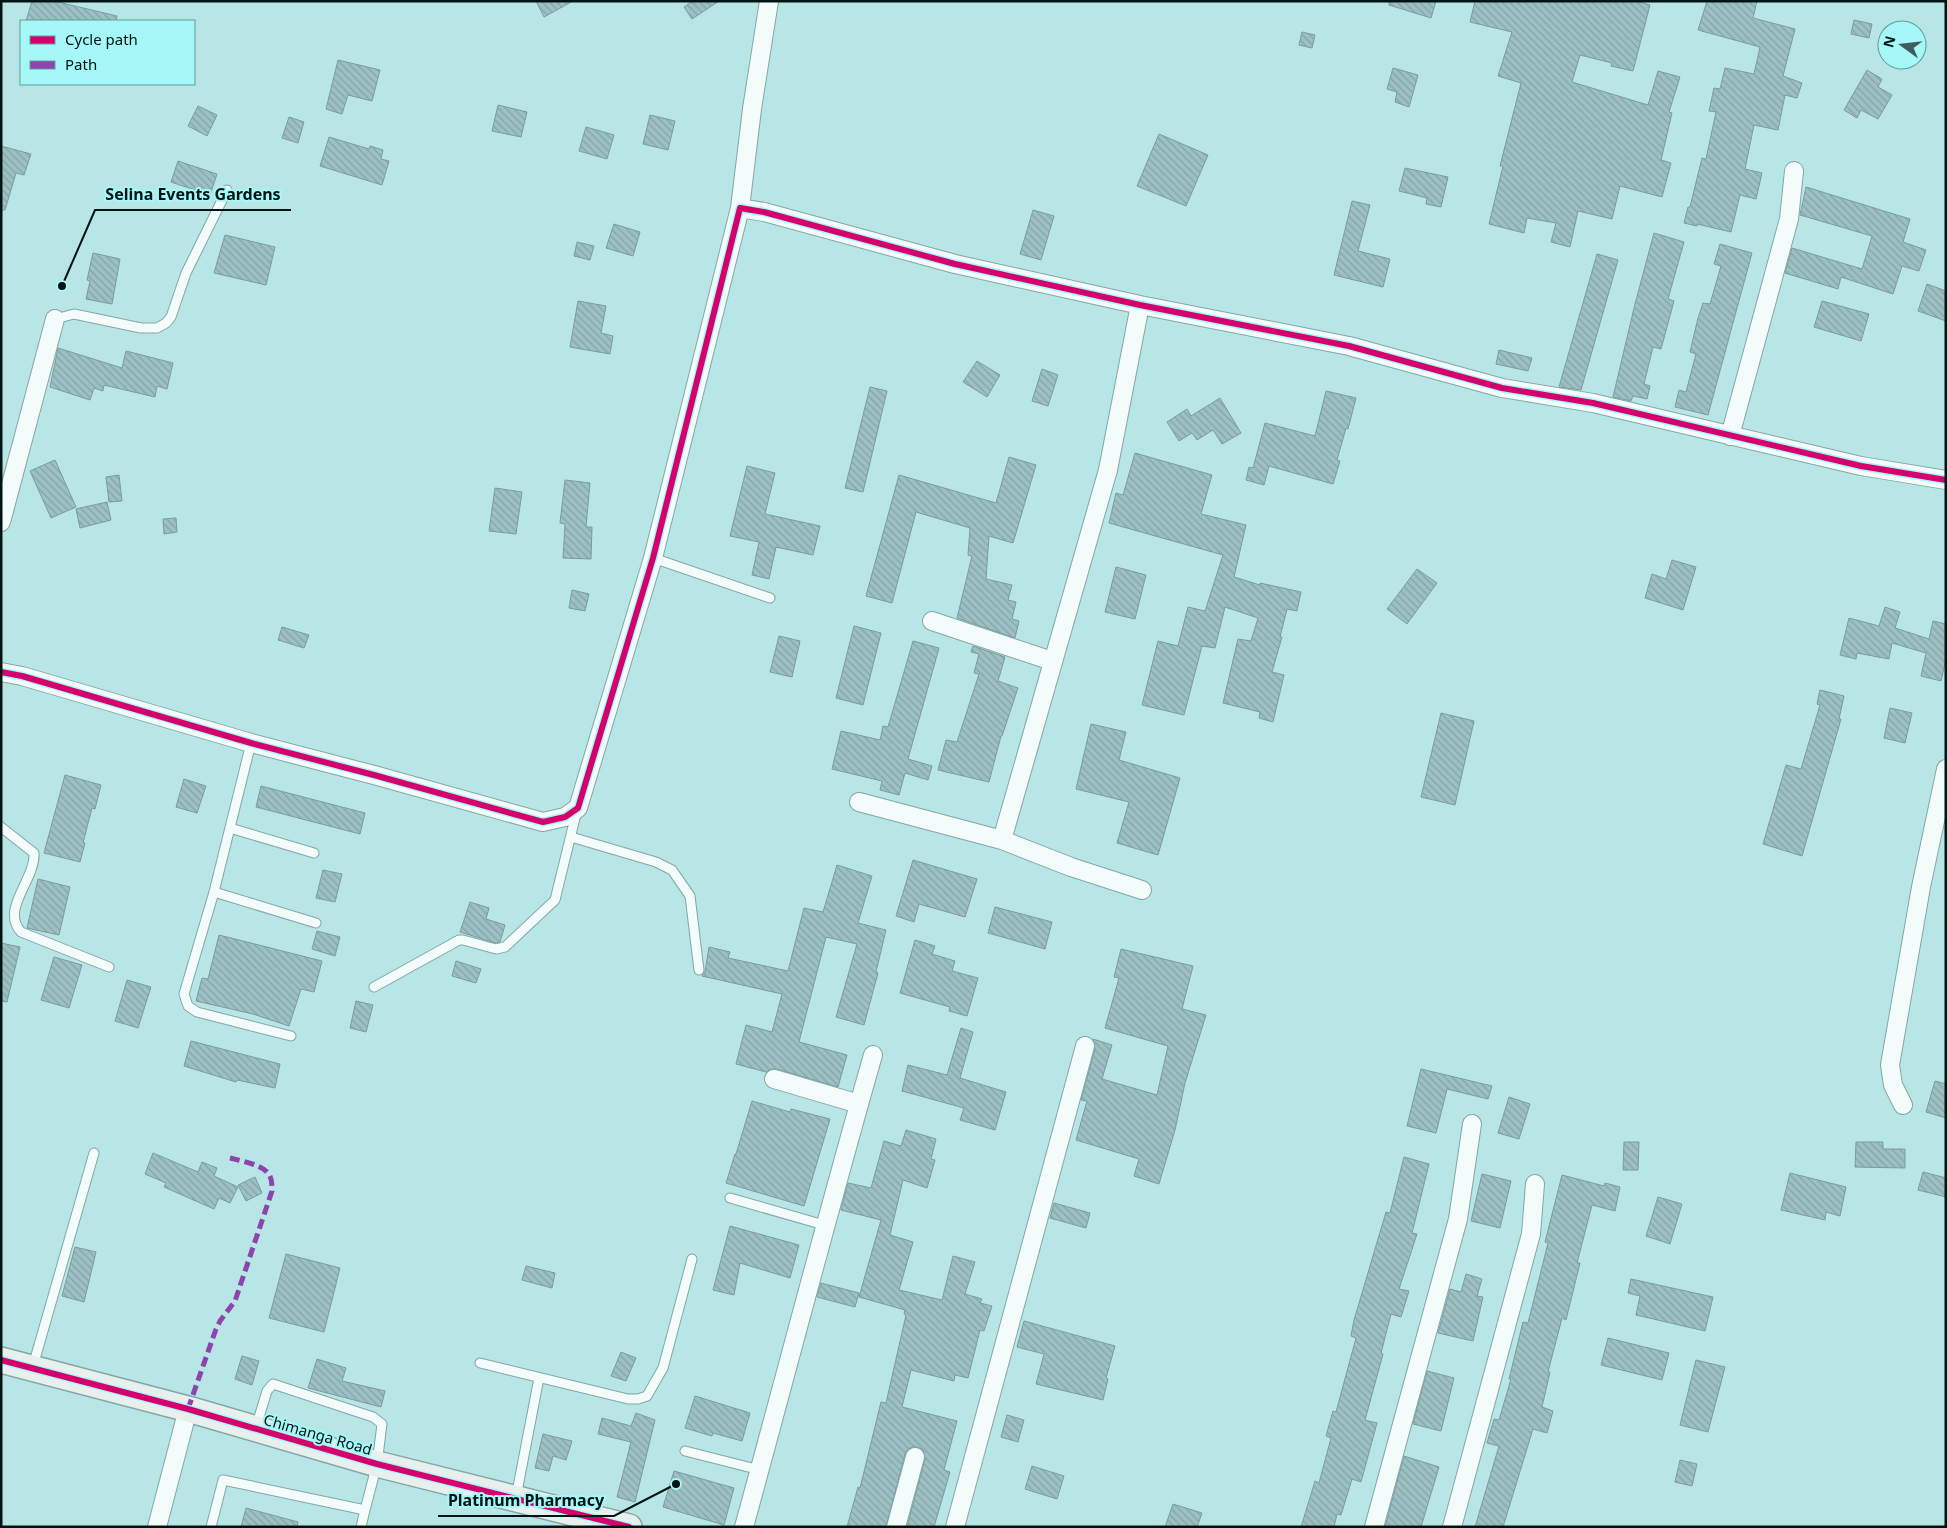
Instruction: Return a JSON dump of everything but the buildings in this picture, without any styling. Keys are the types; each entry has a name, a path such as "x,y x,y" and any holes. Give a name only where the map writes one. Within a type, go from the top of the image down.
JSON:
{"street":[{"path":"1,672 22,676 251,743 543,822 565,817 578,808 653,558 740,208 752,109 769,1"},
{"path":"1730,436 1789,219 1794,171"},
{"path":"740,208 764,212 955,264 1140,305 1349,346 1502,388 1593,403 1861,466 1946,480"},
{"path":"1002,840 1108,470 1140,305"},
{"path":"1,522 54,319"},
{"path":"932,621 1052,661"},
{"path":"1902,1104 1893,1085 1890,1065 1921,887 1946,769"},
{"path":"860,802 1002,840 1070,867 1142,890"},
{"path":"955,1527 1085,1046"},
{"path":"744,1527 796,1341 824,1225 873,1056"},
{"path":"774,1079 859,1104"},
{"path":"1374,1527 1458,1219 1472,1124"},
{"path":"1452,1527 1531,1234 1535,1184"},
{"name":"Chimanga Road","path":"1,1360 188,1410 377,1464 515,1500 585,1521 629,1527"},
{"path":"157,1527 188,1410"},
{"path":"896,1527 915,1457"}],"lane":[{"path":"54,319 74,314 141,328 157,328 166,323 171,317 186,273 226,190"},
{"path":"653,558 770,598"},
{"path":"251,743 214,892 184,994 188,1006 197,1012 291,1036"},
{"path":"374,987 459,940 496,950 505,947 555,900 578,808"},
{"path":"1,827 34,854 35,862 14,907 13,916 16,927 21,932 109,967"},
{"path":"230,828 314,853"},
{"path":"571,837 656,862 672,870 690,896 699,970"},
{"path":"214,892 316,922"},
{"path":"32,1369 94,1154"},
{"path":"730,1198 824,1225"},
{"path":"480,1363 628,1399 648,1396 663,1368 692,1259"},
{"path":"515,1500 540,1378"},
{"path":"256,1429 267,1391 273,1384 373,1417 382,1424 377,1464 361,1527"},
{"path":"685,1451 760,1470"},
{"path":"211,1527 223,1480 365,1510"}],"marked path":[{"path":"188,1409 216,1329 235,1301 272,1191 270,1176 264,1169 226,1157"}],"cycle path":[{"path":"1,672 22,676 251,743 543,822 565,817 578,808 653,558 740,208 764,212 955,264 1140,305 1349,346 1502,388 1593,403 1861,466 1946,480"},
{"path":"1,1360 188,1409 377,1464 629,1527"}],"place":[{"name":"Selina Events Gardens","path":"62,286"},
{"name":"Platinum Pharmacy","path":"676,1484"}]}
